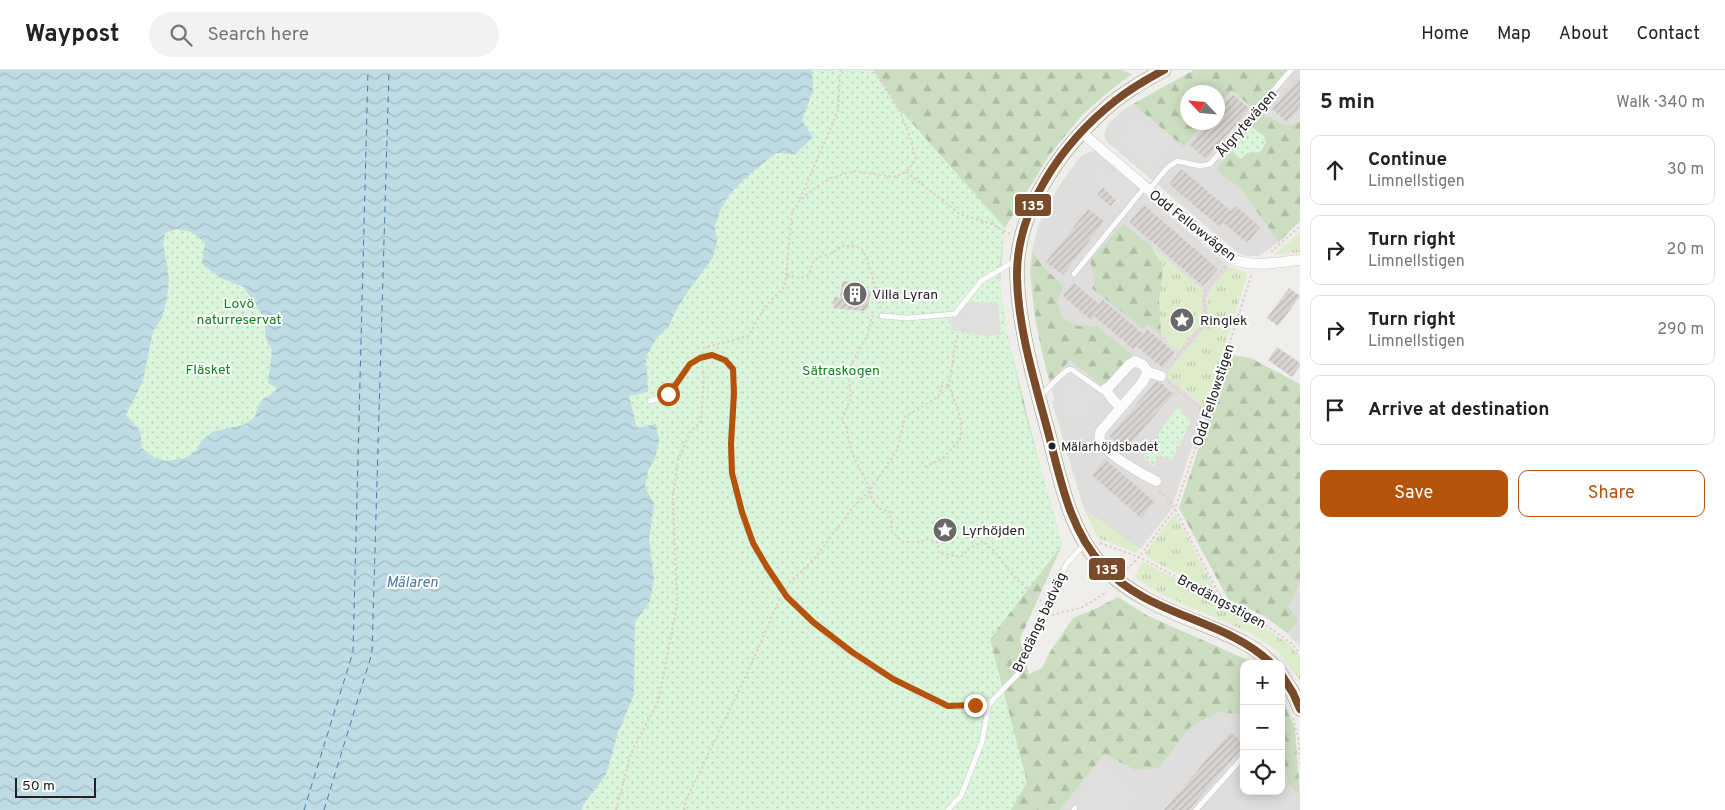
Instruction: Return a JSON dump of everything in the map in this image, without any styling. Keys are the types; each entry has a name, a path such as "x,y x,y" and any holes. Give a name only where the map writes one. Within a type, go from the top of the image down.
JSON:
{"street":[{"path":"1164,70 1133,87 1104,110 1081,132 1058,161 1039,192 1020,240 1017,260 1021,318 1039,398 1065,494 1074,521 1086,544 1101,565 1128,589 1169,611 1243,642 1267,660"},
{"name":"Odd Fellowvägen","path":"1081,132 1232,259 1255,264 1300,260"},
{"path":"1121,407 1105,389 1129,365 1135,362 1142,365 1148,372 1161,376"},
{"path":"1148,372 1142,383 1100,432 1100,440 1126,466 1156,481"},
{"path":"1285,682 1297,705"}],"lane":[{"name":"Ålgrytevägen","path":"1147,189 1167,168 1177,161 1200,166 1210,164 1291,70"},
{"name":"Odd Fellowvägen","path":"1074,274 1147,189"},
{"path":"882,316 907,318 955,314 981,281 1017,260"},
{"path":"650,401 662,398 668,394 690,364 700,358 712,355 725,360 733,369 732,473 742,512 753,543 783,591 813,622 852,652 893,679 948,706 990,704 982,742 961,796 948,810"},
{"path":"1039,398 1051,388 1066,370 1071,369 1102,390 1105,389"},
{"name":"Bredängs badväg","path":"990,704 1018,674 1040,617 1067,563 1086,544"},
{"path":"1196,810 1240,760"}],"path":[{"path":"616,810 630,753 658,702 677,606 673,497 678,460 690,432 701,422 704,375 699,354 703,348 748,336 765,307 785,286 792,212 799,201 838,111 841,70"},
{"path":"799,201 831,178 854,171 894,177 906,172 916,160 910,137 900,112 874,70"},
{"path":"906,172 960,214 992,224 1020,240"},
{"path":"1255,264 1280,245 1300,226"},
{"path":"787,275 799,278 810,276 813,262 845,245 862,250 868,264 882,316 872,316 868,334 851,366 849,379 851,398 842,419 846,427 852,453 870,490 871,497 878,508 890,512 892,532 903,542 919,542 928,539 938,543 939,553 961,557 970,548 983,542 998,555 1013,576 1047,606"},
{"path":"1207,414 1161,376 1205,323 1204,298 1206,290 1232,259"},
{"name":"Odd Fellowstigen","path":"1127,569 1139,557 1175,509 1255,264"},
{"path":"925,468 942,459 960,440 961,420 949,385 958,335"},
{"path":"684,810 686,800 747,674 786,585 815,558 854,506 870,490 897,450 905,417 939,396 942,386 949,385"},
{"path":"1156,481 1153,486 1169,500 1175,509 1223,602"},
{"name":"Bredängsstigen","path":"1086,544 1094,541 1139,557 1277,632 1300,653"},
{"path":"1040,617 1083,607 1107,592"},
{"path":"1297,705 1300,764"}],"shaded area":[{"path":"1288,70 1300,70 1300,221 1279,242 1258,256 1238,253 1106,141 1104,134 1108,124 1133,104 1184,147 1198,130 1225,130 1225,98 1232,90"},
{"path":"1137,109 1178,143 1152,175 1111,141"},
{"path":"1094,151 1230,267 1210,291 1207,298 1208,324 1166,375 1205,408 1171,510 1140,549 1084,509 1052,402 1054,399 1034,310 1030,274 1032,251 1038,226 1050,201 1068,173 1082,155"},
{"path":"1098,157 1139,192 1123,209 1083,174"},
{"path":"998,302 1001,335 985,336 951,330 952,326 948,322 965,303"},
{"path":"1070,360 1109,392 1078,429 1059,412 1064,405 1058,398 1054,399 1050,383"},
{"path":"1300,581 1300,647 1287,633 1299,621 1289,607"},
{"path":"1221,712 1240,714 1240,795 1285,795 1285,769 1288,783 1300,796 1300,810 1060,810 1104,754 1135,770 1159,768 1190,727"},
{"path":"1103,760 1142,794 1129,810 1077,810 1067,801"}],"green space":[{"name":"Mälaren","path":"0,70 874,70 897,106 1005,228 999,270 1004,317 1024,410 1062,545 990,639 1027,782 1011,810 0,810"},
{"name":"Sätraskogen","path":"812,70 1122,70 1132,74 1084,113 1050,154 1005,228 1000,286 1006,329 1038,459 1062,545 1020,639 1029,674 1042,668 1050,652 1073,618 1118,597 1148,616 1248,660 1240,660 1240,714 1220,712 1190,727 1159,768 1135,770 1104,754 1060,810 582,810"},
{"path":"1194,70 1288,70 1254,109 1232,90 1225,98 1225,85 1180,85 1180,130 1198,130 1184,147 1133,104"},
{"path":"1262,114 1287,126 1300,122 1300,221 1279,242 1241,189 1216,170"},
{"path":"1252,127 1264,136 1266,143 1260,152 1247,153 1241,159 1232,151"},
{"path":"1123,224 1151,246 1163,268 1159,299 1161,335 1147,324 1143,329 1092,288 1095,283 1090,260"},
{"path":"1300,232 1300,252 1274,255"},
{"path":"1151,246 1203,290 1202,322 1178,351 1161,335 1159,299 1162,268"},
{"path":"1032,251 1043,267 1063,286 1057,302 1062,318 1078,326 1097,326 1133,356 1105,389 1070,360 1050,383 1035,317 1031,268"},
{"path":"1230,267 1248,273 1205,408 1166,375 1208,324 1210,291"},
{"path":"1229,355 1251,358 1300,384 1300,581 1289,607 1299,621 1287,633 1264,616 1228,599 1179,508"},
{"path":"1177,407 1191,422 1172,460 1159,455 1154,466 1143,458"},
{"path":"1084,509 1140,549 1136,553 1098,538"},
{"path":"1175,513 1217,594 1148,558 1145,553"},
{"path":"1144,562 1259,624 1289,644 1300,656 1300,681 1277,651 1251,633 1163,595 1135,578 1141,563"},
{"path":"1285,704 1295,728 1300,796 1288,783 1285,769"}],"water":[{"name":"Mälaren","path":"0,70 812,70 813,90 802,121 813,137 795,154 776,153 743,180 729,195 719,213 715,226 717,242 712,259 688,291 669,326 656,339 646,357 648,392 629,396 637,428 656,424 659,442 655,458 648,471 645,487 654,504 649,540 654,578 650,601 635,622 634,695 618,732 606,775 583,805 582,810 0,810","holes":["176,229 192,232 205,243 202,263 221,278 244,287 264,318 266,339 272,350 268,383 277,388 260,402 255,417 243,425 212,432 201,441 197,450 186,458 167,461 155,458 142,448 140,431 126,415 143,381 153,331 162,318 167,298 169,279 163,243 165,233"]}],"building":[{"path":"1300,77 1300,108 1287,122 1272,109"},
{"path":"1233,95 1249,109 1206,159 1189,145 1202,130 1225,130 1225,104"},
{"path":"1181,169 1231,211 1236,206 1260,227 1247,243 1224,223 1220,227 1169,184"},
{"path":"1103,188 1116,200 1110,206 1097,194"},
{"path":"1144,205 1218,269 1203,286 1129,222"},
{"path":"1088,209 1104,221 1063,275 1046,262"},
{"name":"Villa Lyran","path":"842,281 860,282 859,290 871,291 869,303 865,311 833,308 834,297 840,298"},
{"path":"1074,283 1099,304 1103,300 1143,334 1147,329 1175,353 1163,368 1136,346 1133,349 1094,316 1091,320 1063,296"},
{"path":"1289,288 1300,296 1278,326 1267,318"},
{"path":"1277,347 1300,363 1292,377 1268,360"},
{"path":"1156,382 1161,383 1173,394 1125,450 1109,436"},
{"path":"1105,459 1155,502 1141,518 1092,475"},
{"path":"1230,732 1240,740 1240,751 1189,810 1164,810"}],"ferry route":[{"path":"304,810 353,652 368,70"},
{"path":"324,810 372,653 389,70"}],"transit line":[{"name":"135","path":"1164,70 1127,92 1096,118 1078,136 1046,179 1034,202 1025,226 1019,251 1017,277 1020,315 1032,372 1061,483 1073,518 1091,551 1103,566 1122,583 1142,596 1232,636 1267,660"},
{"name":"135","path":"1285,680 1300,709"}],"place":[{"name":"Villa Lyran","path":"855,294"},
{"name":"Ringlek","path":"1182,320"},
{"name":"Mälarhöjdsbadet","path":"1052,446"},
{"name":"Lyrhöjden","path":"945,530"}],"route":[{"path":"668,394 690,364 700,358 712,355 725,360 733,369 732,473 742,512 753,543 787,597 813,622 852,652 893,679 948,706 975,705"}],"park label":[{"name":"Lovö naturreservat","path":"239,312"},
{"name":"Fläsket","path":"208,369"}]}
